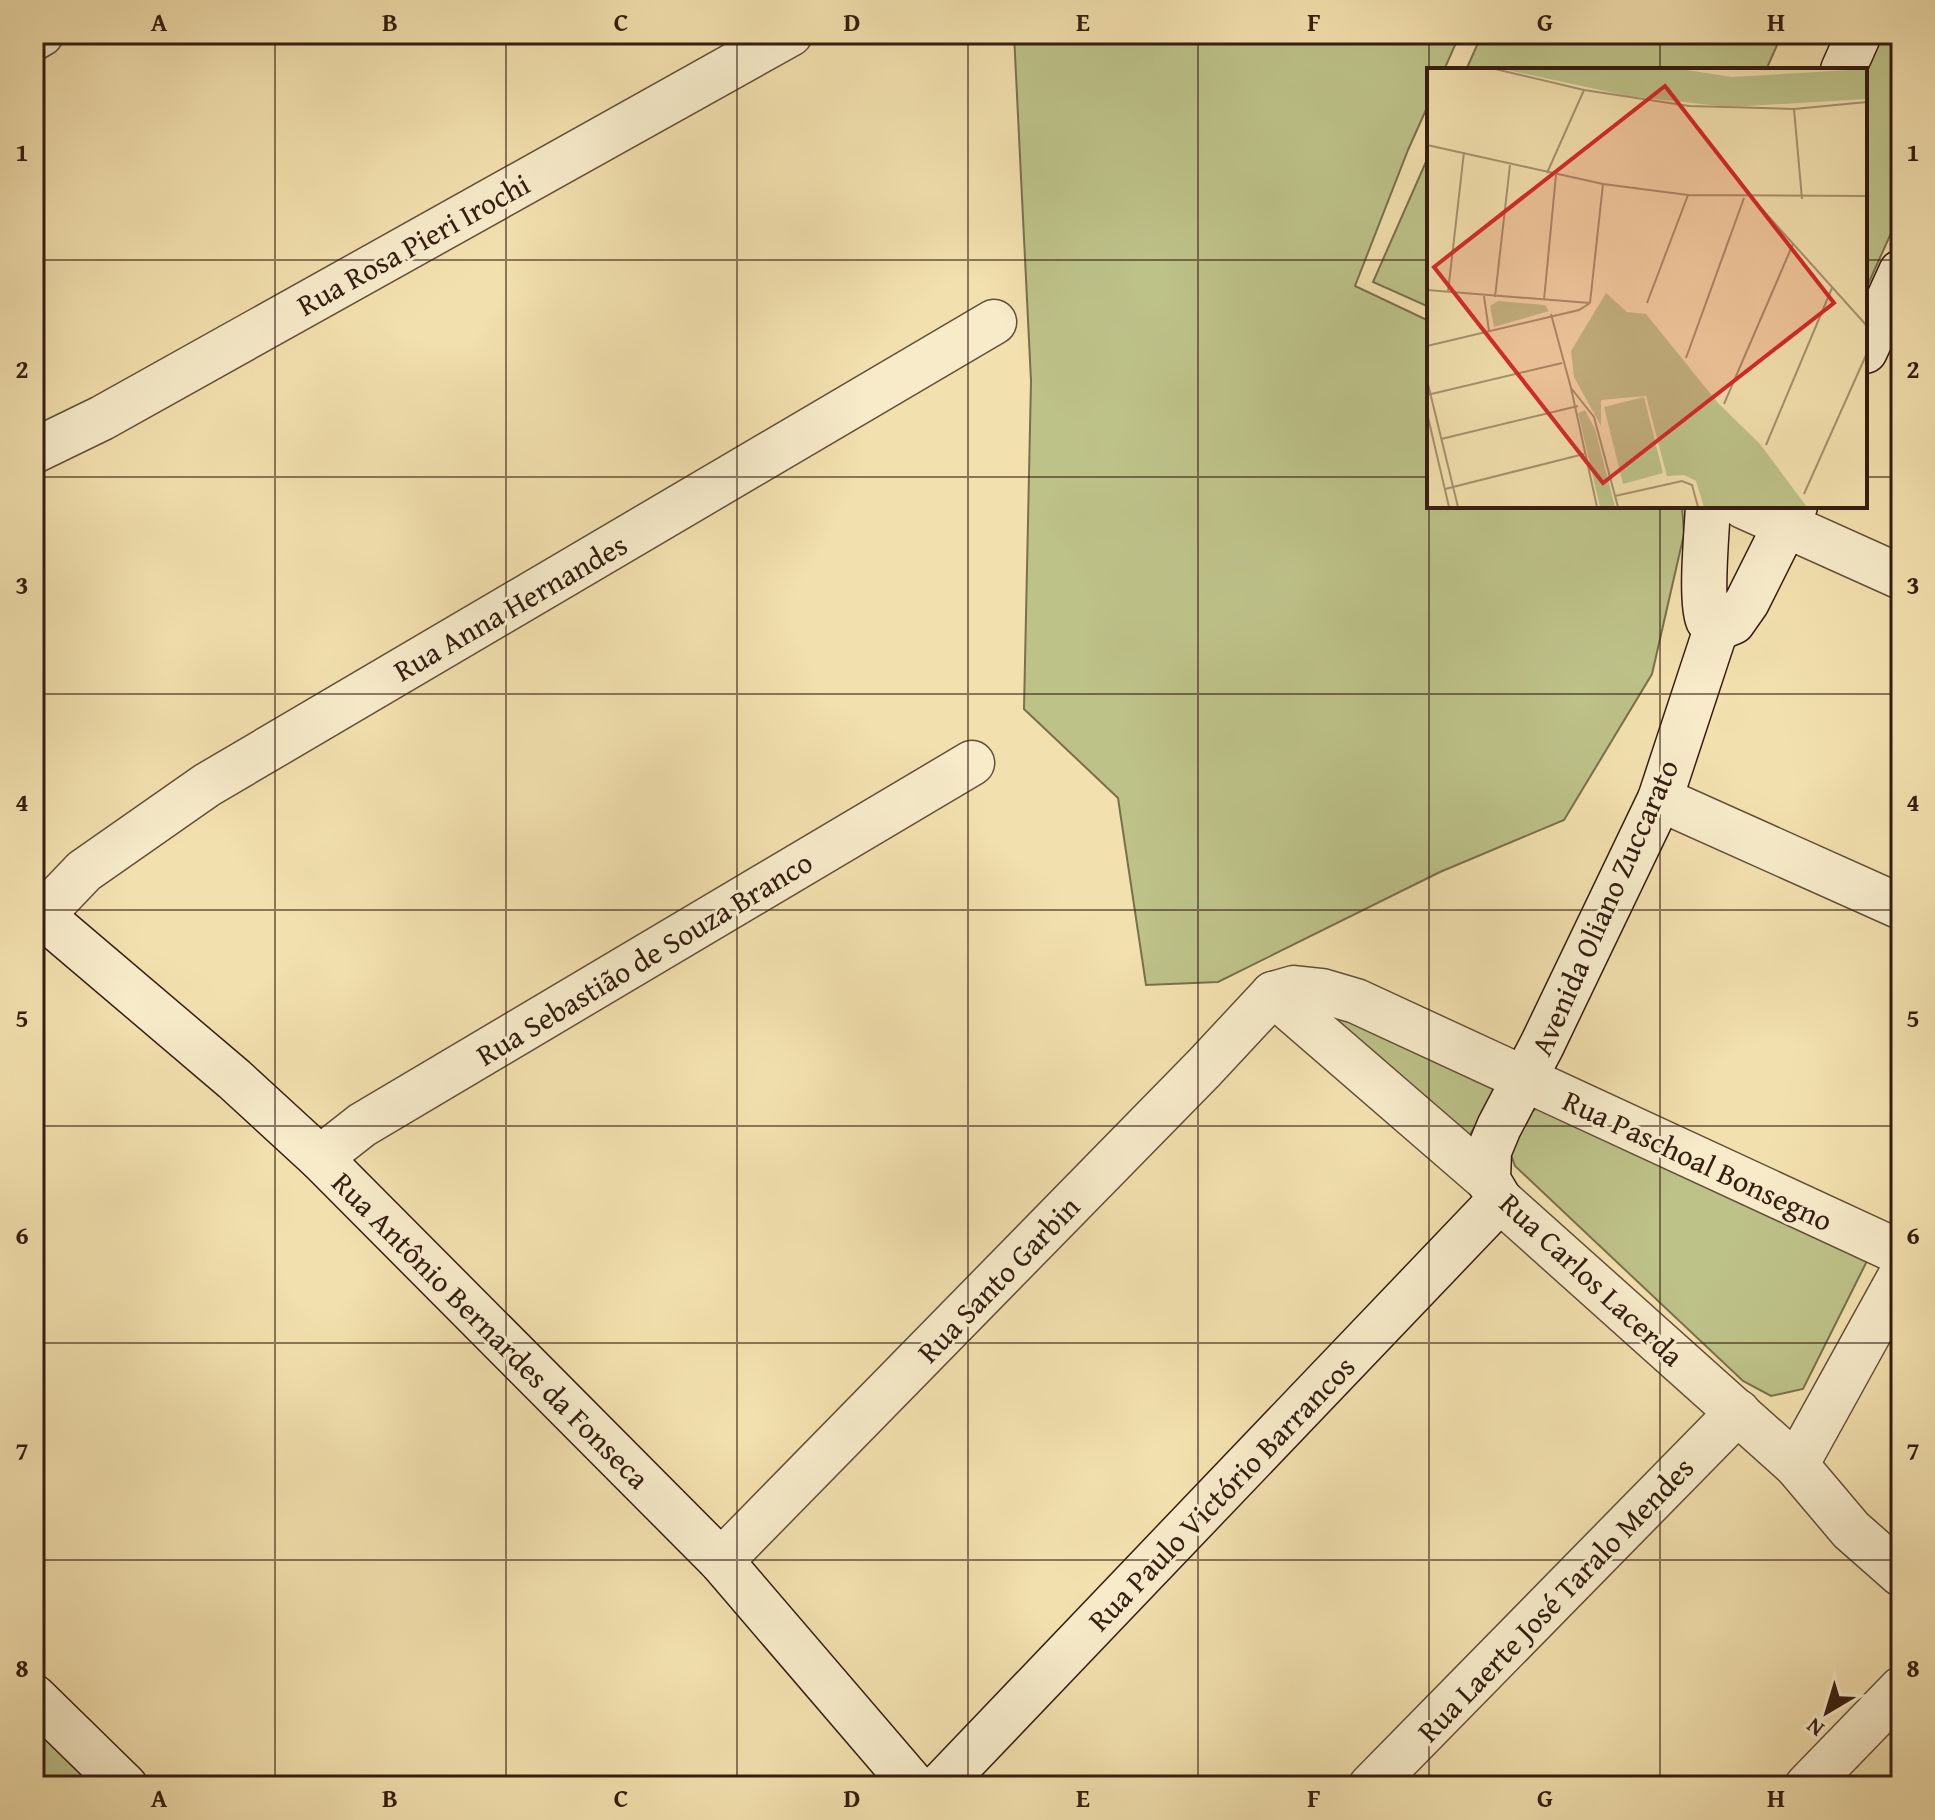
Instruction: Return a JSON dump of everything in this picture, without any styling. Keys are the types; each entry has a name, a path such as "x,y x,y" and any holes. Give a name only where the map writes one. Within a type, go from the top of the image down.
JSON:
{"street":[{"path":"34,38 41,34"},
{"name":"Rua Rosa Pieri Irochi","path":"34,451 116,410 790,34"},
{"path":"1844,68 1859,34"},
{"path":"1867,347 1901,272"},
{"name":"Rua Anna Hernandes","path":"38,912 84,871 207,785 994,322"},
{"path":"1708,508 1706,611 1708,622 1716,629 1733,622 1747,602 1790,516"},
{"path":"1752,508 1790,516 1901,577"},
{"name":"Avenida Oliano Zuccarato","path":"1494,1190 1489,1151 1660,799 1716,629"},
{"name":"Rua Sebastião de Souza Branco","path":"320,1158 362,1125 972,763"},
{"path":"1660,799 1901,907"},
{"name":"Rua Antônio Bernardes da Fonseca","path":"38,912 234,1079 320,1158 721,1561 914,1786"},
{"name":"Rua Paschoal Bonsegno","path":"1273,994 1294,988 1322,991 1356,1001 1901,1253"},
{"name":"Rua Carlos Lacerda","path":"1273,994 1796,1465 1851,1530 1901,1574"},
{"name":"Rua Santo Garbin","path":"721,1561 1193,1080 1273,994"},
{"name":"Rua Paulo Victório Barrancos","path":"940,1786 1494,1190"},
{"path":"1796,1465 1901,1275"},
{"name":"Rua Laerte José Taralo Mendes","path":"1371,1786 1738,1412"},
{"path":"1807,1786 1901,1689"},
{"path":"34,1697 125,1786"}],"green space":[{"path":"1014,34 1460,34 1445,68 1427,68 1427,107 1355,286 1427,320 1427,508 1682,508 1684,534 1652,674 1564,820 1440,872 1218,982 1146,985 1118,798 1024,709 1031,381"},
{"path":"1482,34 1782,34 1767,68 1467,68"},
{"path":"1881,34 1901,34 1901,211 1867,287 1867,68"},
{"path":"1427,160 1427,306 1373,282"},
{"path":"1297,997 1507,1076 1462,1147"},
{"path":"1542,1106 1868,1259 1803,1389 1771,1396 1743,1381 1515,1166 1506,1141 1516,1119"},
{"path":"34,1719 100,1786 34,1786"}]}
